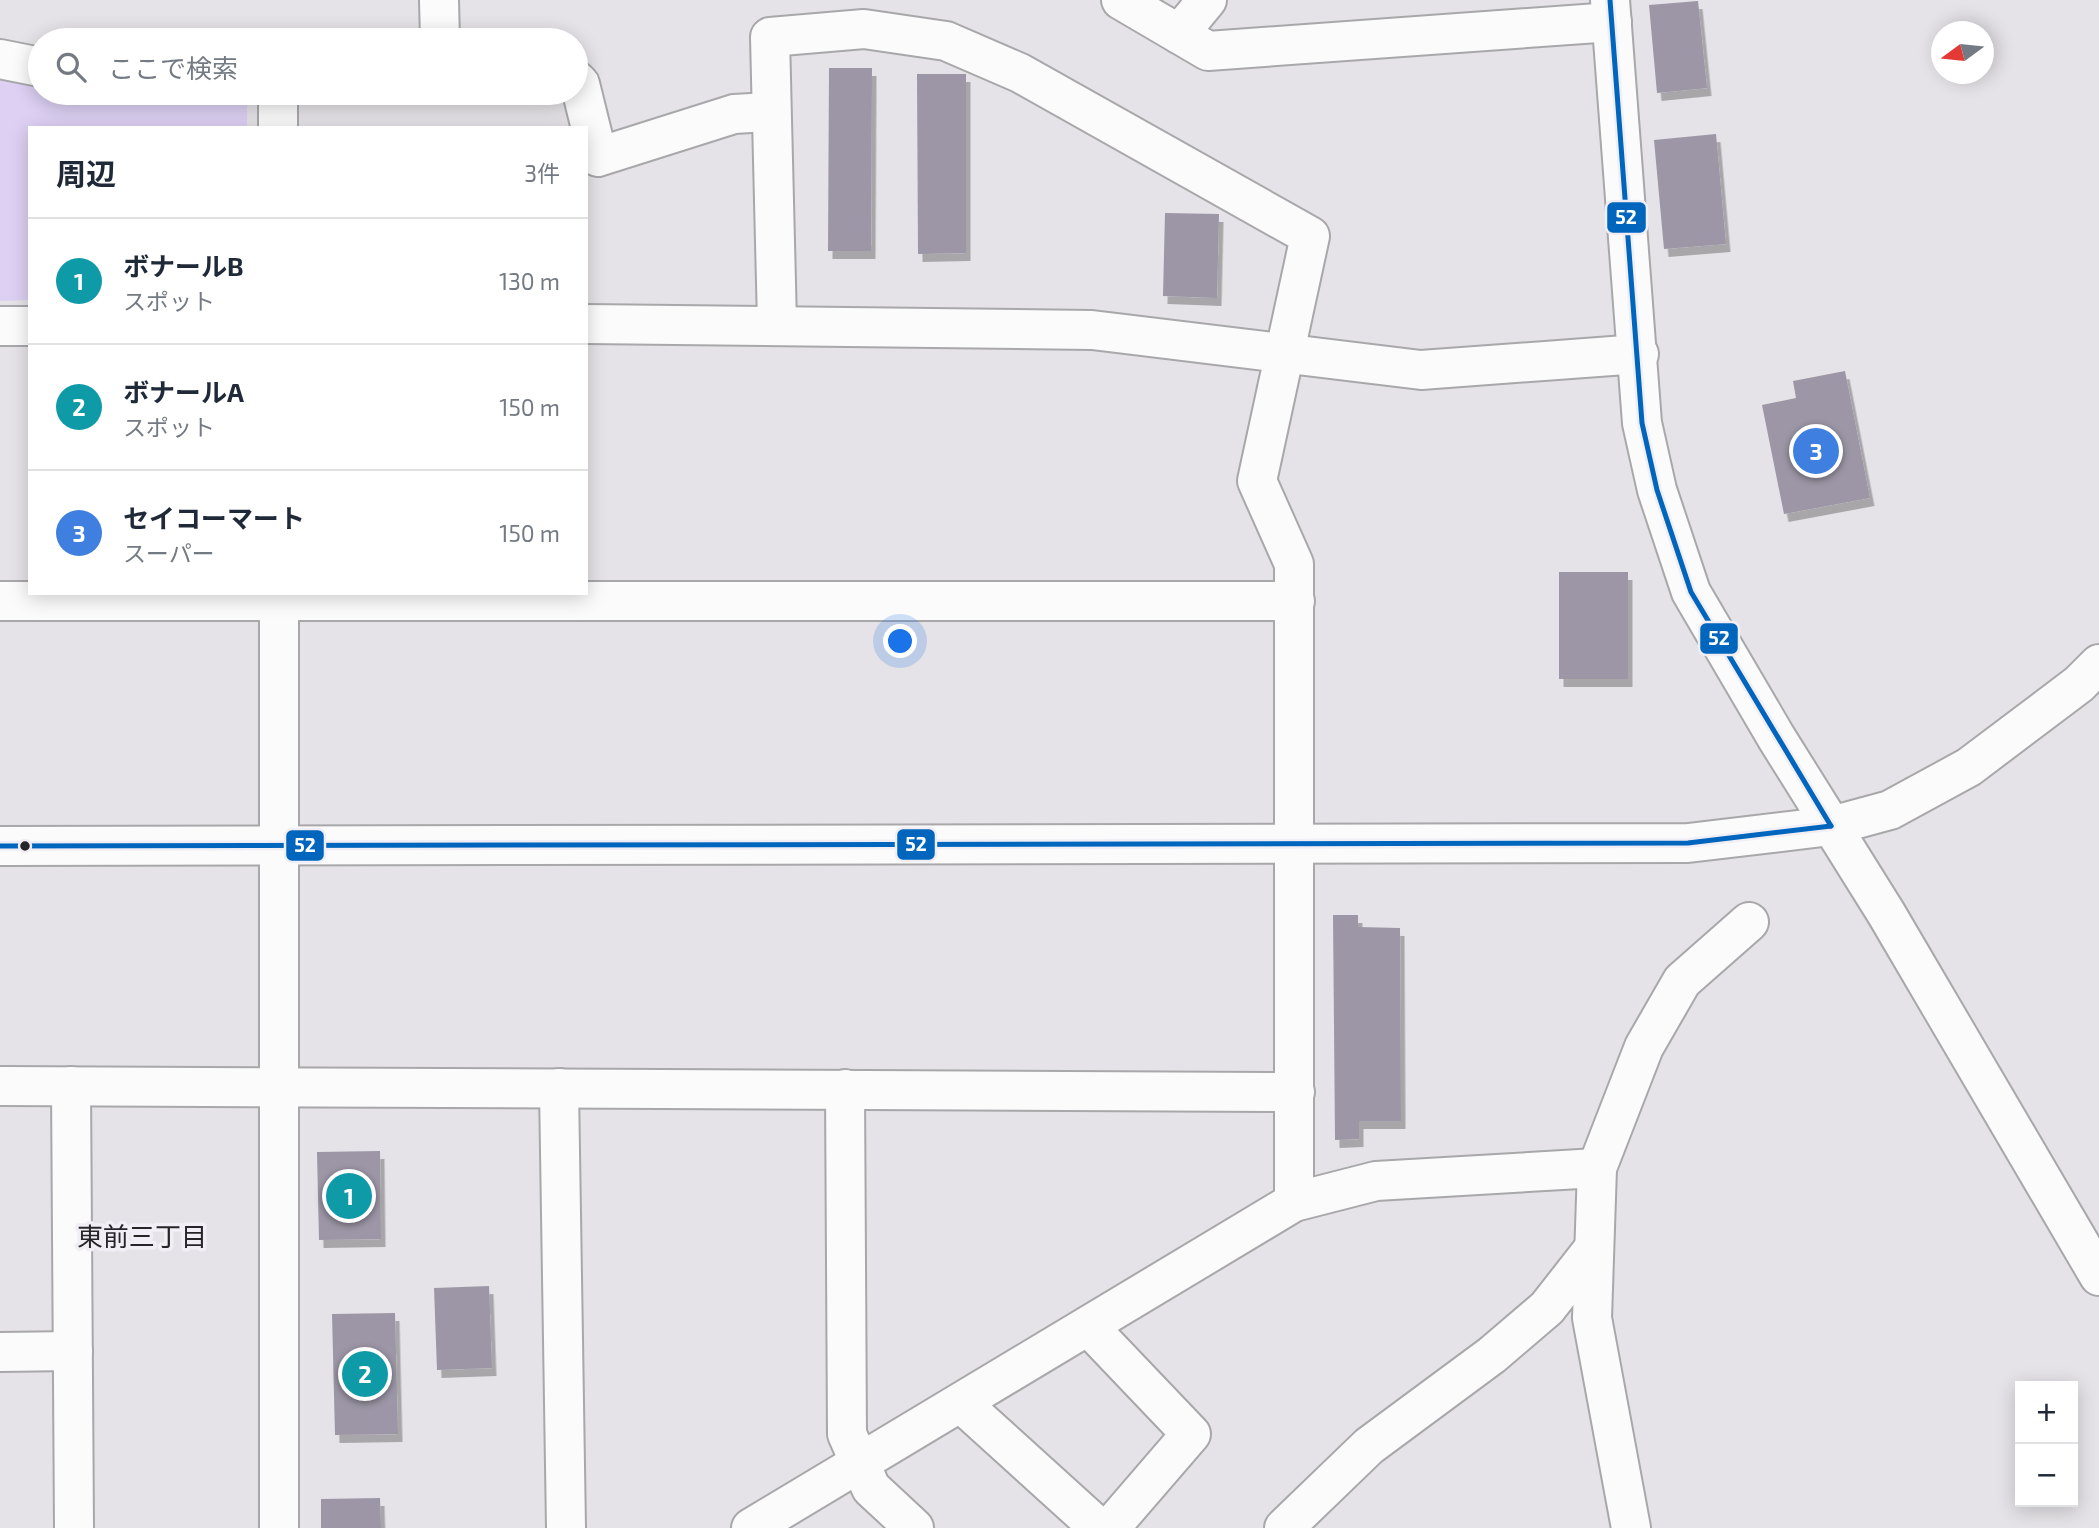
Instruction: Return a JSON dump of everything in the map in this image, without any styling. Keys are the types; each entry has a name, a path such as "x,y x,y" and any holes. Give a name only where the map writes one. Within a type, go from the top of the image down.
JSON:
{"street":[{"path":"439,0 440,28"},
{"path":"1121,0 1208,51 1611,11 1643,423 1654,476 1691,592 1893,925 2099,1276"},
{"path":"1179,34 1207,0"},
{"path":"776,324 769,112 770,37 864,29 946,41 1020,73 1310,236 1257,481 1294,564 1294,1202"},
{"path":"0,59 28,65"},
{"path":"278,105 278,126"},
{"path":"585,105 598,158 734,114 769,112"},
{"path":"588,324 776,324 1092,330 1421,370 1639,354"},
{"path":"0,326 28,326"},
{"path":"0,601 279,597 1295,601"},
{"path":"279,597 279,1528"},
{"path":"0,846 447,843 1296,846 1688,843 1831,826 1890,810 1969,767 2078,684 2099,664"},
{"path":"1631,1528 1592,1318 1597,1168 1644,1047 1682,981 1748,922"},
{"path":"0,1086 1296,1092"},
{"path":"71,1086 74,1528"},
{"path":"559,1088 566,1528"},
{"path":"845,1089 847,1434 871,1488 914,1528"},
{"path":"751,1528 962,1404 1294,1202 1376,1181 1597,1168"},
{"path":"1284,1528 1369,1446 1492,1355 1547,1308 1594,1248"},
{"path":"1088,1326 1191,1434 1110,1528"},
{"path":"0,1352 73,1351"},
{"path":"962,1404 1099,1528"}],"shaded area":[{"path":"0,73 28,79 28,105 247,105 247,126 28,126 28,300 0,301"}],"building":[{"path":"1698,1 1707,88 1657,93 1649,5"},
{"path":"829,68 872,68 871,251 828,251"},
{"path":"917,74 966,74 966,253 918,254"},
{"path":"1716,134 1726,244 1664,249 1654,140"},
{"path":"1165,213 1219,214 1217,298 1163,296"},
{"path":"1845,371 1870,498 1784,514 1762,405 1796,398 1793,381"},
{"path":"1559,572 1628,572 1628,679 1559,679"},
{"path":"1333,915 1358,915 1358,927 1400,928 1401,1121 1359,1121 1359,1139 1335,1140"},
{"path":"380,1151 381,1239 319,1240 317,1152"},
{"path":"489,1286 492,1368 437,1370 434,1288"},
{"path":"395,1313 398,1434 335,1435 332,1314"},
{"path":"380,1498 381,1528 321,1528 321,1499"}],"transit line":[{"name":"52","path":"1610,0 1642,423 1657,490 1691,592 1831,826"},
{"name":"52","path":"0,846 1688,843 1831,826"}],"place":[{"name":"セイコーマート","path":"1816,451"},
{"name":"ボナールB","path":"349,1196"},
{"name":"ボナールA","path":"365,1374"}],"district":[{"name":"東前三丁目","path":"142,1237"}]}
